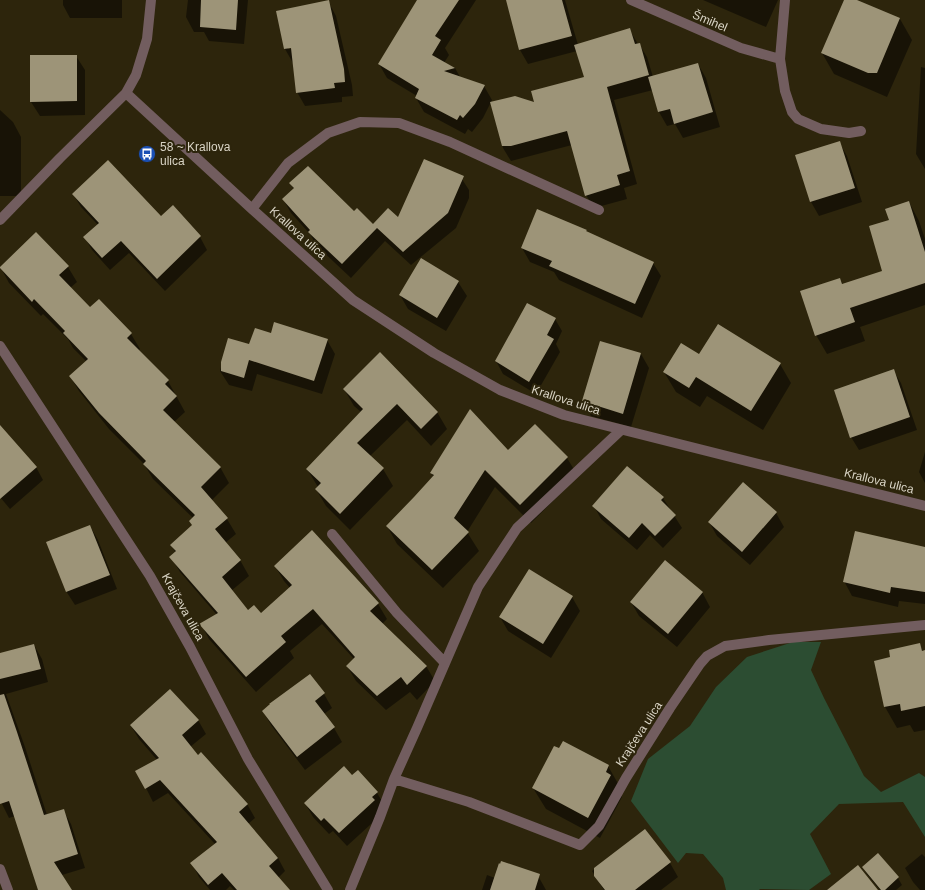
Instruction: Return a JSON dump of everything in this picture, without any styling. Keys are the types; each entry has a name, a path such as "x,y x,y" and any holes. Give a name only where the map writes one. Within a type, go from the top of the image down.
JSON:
{"street":[{"path":"0,220 126,93 136,76 147,39 151,0"},
{"name":"Šmihel","path":"631,0 741,48 780,59"},
{"path":"785,0 780,59 785,91 792,112 798,119 821,129 850,133 861,130"},
{"name":"Krallova ulica","path":"126,93 353,300 434,353 500,390 564,415 925,506"},
{"name":"Krallova ulica","path":"252,209 288,163 328,133 360,122 399,123 443,139 598,210"},
{"name":"Krajčeva ulica","path":"0,346 150,576 190,647 248,759 328,890"},
{"path":"350,890 394,779 478,587 517,528 621,430"},
{"path":"332,534 397,613 445,663"},
{"name":"Krajčeva ulica","path":"394,779 469,802 580,845 599,826 634,765 683,689 707,656 726,646 769,640 925,625"},
{"path":"0,869 8,890"}],"green space":[{"path":"793,642 821,642 811,670 864,776 881,792 919,773 925,777 925,837 903,802 839,804 810,834 831,874 809,890 726,890 723,878 703,854 686,853 678,863 631,801 648,759 690,726 716,687 747,657"}],"building":[{"path":"201,0 238,0 236,30 200,27"},
{"path":"329,0 344,69 345,82 334,83 335,88 296,93 291,48 284,49 276,11"},
{"path":"417,0 459,0 435,36 441,40 432,55 455,68 444,71 485,85 475,104 463,118 460,115 457,120 415,98 419,89 378,64"},
{"path":"506,0 562,0 572,36 519,50"},
{"path":"844,0 857,0 900,18 877,73 868,73 821,53"},
{"path":"630,28 635,44 640,43 649,75 607,87 630,171 617,175 620,185 585,196 567,131 511,146 502,146 490,102 515,96 534,102 531,91 584,77 574,45"},
{"path":"30,55 77,55 77,101 30,102"},
{"path":"698,63 713,112 674,124 670,109 658,112 648,77"},
{"path":"840,141 855,188 810,202 795,155"},
{"path":"424,159 464,176 448,213 403,252 377,228 342,264 308,232 310,230 282,199 294,188 289,183 308,166 354,211 357,208 373,224 388,208 398,217"},
{"path":"108,160 161,216 173,205 201,236 157,279 121,241 102,258 83,237 99,223 72,194"},
{"path":"909,201 925,252 925,283 850,308 855,322 815,336 800,291 840,278 842,284 882,271 869,226 889,220 885,209"},
{"path":"537,209 587,230 586,231 654,262 635,304 549,266 552,261 521,248"},
{"path":"36,232 69,266 59,275 90,307 99,299 132,333 127,338 169,380 165,384 177,396 163,410 221,467 201,487 228,518 215,529 241,560 222,577 248,610 254,605 261,613 292,585 274,566 312,530 379,603 370,611 427,666 407,685 401,677 377,696 346,666 355,657 313,609 281,636 286,642 246,677 199,624 218,613 169,557 176,551 170,545 192,525 189,521 195,515 143,464 146,461 99,413 69,376 88,359 63,333 65,331 34,299 32,302 0,268"},
{"path":"421,258 459,281 437,318 399,295"},
{"path":"527,303 556,318 547,335 554,339 529,382 495,361"},
{"path":"274,322 328,339 314,381 249,360 244,378 221,371 221,362 228,338 249,344 255,328 271,333"},
{"path":"718,324 781,363 751,411 696,377 689,388 663,372 681,343 699,354"},
{"path":"600,341 641,353 623,414 582,401"},
{"path":"380,352 438,412 421,429 397,404 357,443 384,468 340,514 315,489 321,483 306,469 363,409 343,389"},
{"path":"894,369 910,417 850,438 834,390"},
{"path":"470,409 508,450 535,424 568,457 520,505 485,470 454,518 469,532 432,570 386,526 434,475 430,473"},
{"path":"0,425 37,467 0,499"},
{"path":"627,466 664,497 661,500 676,515 655,536 642,523 629,538 592,506"},
{"path":"743,482 777,512 742,552 708,522"},
{"path":"90,525 110,575 66,592 46,542"},
{"path":"855,531 925,547 925,592 891,587 890,593 843,582"},
{"path":"665,560 703,592 668,634 630,602"},
{"path":"529,569 573,596 543,644 499,617"},
{"path":"920,643 922,651 925,650 925,706 901,711 900,704 884,707 874,661 890,657 889,650"},
{"path":"34,644 41,669 0,679 0,653"},
{"path":"310,674 325,693 315,701 335,727 297,757 262,711 269,704"},
{"path":"170,689 199,720 182,735 198,755 201,752 248,804 239,812 278,858 269,866 290,890 237,890 222,873 208,885 190,863 217,842 160,780 145,789 135,771 159,758 130,725"},
{"path":"4,694 44,815 64,809 78,854 54,862 72,890 38,890 9,801 0,804 0,695"},
{"path":"563,741 609,765 606,772 611,775 588,818 532,788 554,746 559,748"},
{"path":"344,766 352,775 358,770 378,792 372,797 375,800 339,833 324,818 321,821 304,803"},
{"path":"645,829 671,862 635,890 605,890 594,876 594,868"},
{"path":"878,853 899,877 885,890 881,890 862,867"},
{"path":"501,861 540,874 535,890 490,890"},
{"path":"858,865 878,890 827,890"}],"place":[{"name":"58 ~ Krallova ulica","path":"147,154"}]}
